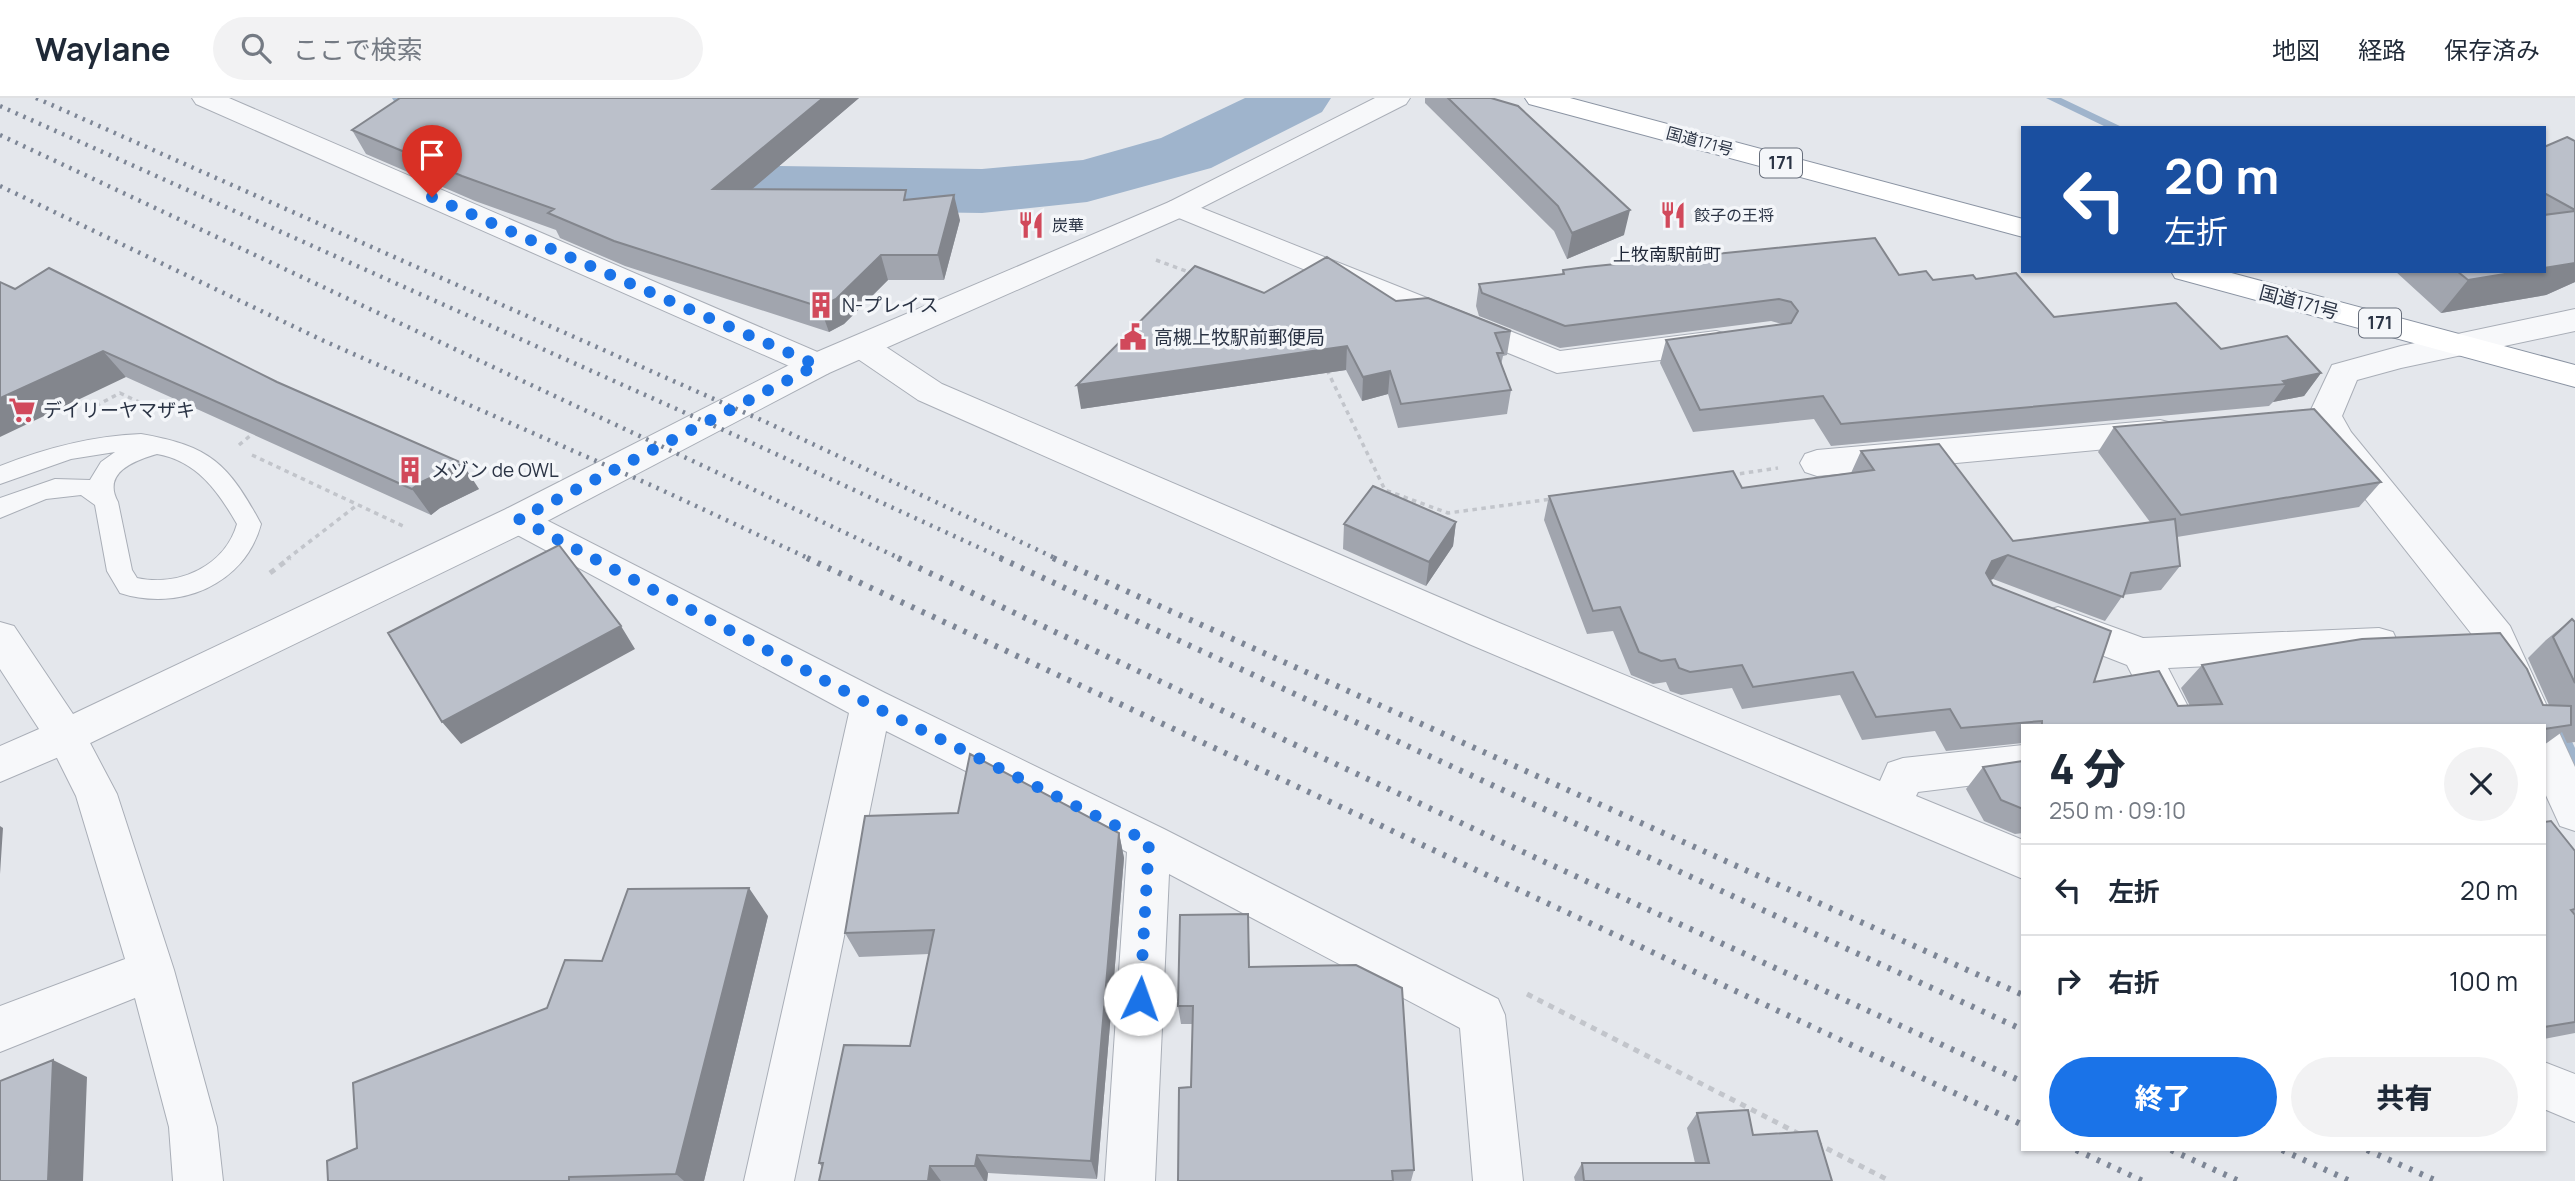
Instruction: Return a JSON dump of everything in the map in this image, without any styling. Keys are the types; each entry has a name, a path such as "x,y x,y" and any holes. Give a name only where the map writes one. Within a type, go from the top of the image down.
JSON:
{"highway":[{"name":"国道171号","path":"1539,98 2021,227"},
{"name":"国道171号","path":"2193,273 2575,376"}],"street":[{"path":"206,98 817,365"},
{"path":"0,764 66,736 519,519 817,365 1179,208 1396,98"},
{"path":"1179,208 1557,362 1744,338"},
{"path":"2536,724 2496,637 2338,440 2321,410 2344,373 2380,360 2522,335 2575,320"},
{"path":"863,347 930,392 1483,633 2021,859"},
{"path":"1817,463 2188,429"},
{"path":"519,519 871,705 1149,842 1482,1015 1498,1181"},
{"path":"2029,611 2141,654 2414,641"},
{"path":"2455,639 2496,637"},
{"path":"0,638 66,736 96,794 151,970 193,1127 198,1181"},
{"path":"2141,654 2177,724"},
{"path":"769,1181 871,705"},
{"path":"2546,748 2575,813"},
{"path":"1892,805 1903,776 2021,762"},
{"path":"1130,1181 1149,842"},
{"path":"0,1029 151,970"},
{"path":"2546,1086 2575,1098"}],"lane":[{"path":"0,475 70,449 117,442 159,444 194,456 229,485 242,508 248,524 248,535 236,555 224,566 192,584 175,589 142,591 130,586 120,571 106,502 100,494 89,488 56,488 21,498 0,509"},
{"path":"100,494 100,485 109,468 136,452 159,444"}],"path":[{"path":"1103,240 1207,279"},
{"path":"1323,361 1384,490 1448,513 1558,498"},
{"path":"235,447 251,435"},
{"path":"1721,476 1817,463"},
{"path":"260,581 357,505"},
{"path":"1482,1015 1519,989 1890,1181"}],"building":[{"path":"400,98 823,98 713,189 906,190 904,200 954,195 938,255 881,255 836,299 820,307 614,241 548,213 554,209 462,176 352,130"},
{"path":"1448,98 1491,98 1518,106 1630,210 1572,233 1558,206"},
{"path":"2567,137 2575,141 2575,210 2546,194 2546,146"},
{"path":"2575,211 2575,263 2546,268 2546,215"},
{"path":"1875,238 1899,275 1926,271 1933,280 1973,275 1976,279 2016,273 2054,317 2176,303 2221,349 2287,336 2321,373 2283,381 2286,384 1841,424 1823,396 1700,410 1666,340 1791,323 1798,311 1791,302 1779,299 1565,326 1482,293 1479,284 1564,274 1563,270 1586,267"},
{"path":"1327,257 1396,301 1428,298 1511,331 1495,333 1503,353 1497,353 1511,390 1401,404 1390,371 1363,377 1347,346 1077,385 1195,266 1264,293"},
{"path":"49,268 277,382 462,463 412,489 103,351 0,398 0,282 15,289"},
{"path":"2459,273 2511,273 2468,280"},
{"path":"2314,409 2381,482 2181,515 2114,427"},
{"path":"1939,444 2013,541 2175,519 2180,566 2131,573 2123,597 2008,555 1992,561 1986,573 1993,585 2111,631 2094,682 2159,671 2178,706 2222,704 2202,665 2362,639 2500,633 2527,669 2543,705 2571,706 2571,725 2546,729 2546,724 2042,724 2042,721 1961,728 1950,709 1876,717 1853,672 1753,687 1742,665 1690,672 1679,668 1675,659 1661,661 1639,652 1620,607 1593,611 1549,496 1733,471 1742,488 1874,470 1861,451"},
{"path":"1373,486 1456,522 1429,562 1344,524"},
{"path":"559,545 621,626 442,722 388,633"},
{"path":"2572,619 2575,622 2575,683 2553,637"},
{"path":"970,754 1119,833 1091,1161 977,1155 975,1166 930,1166 928,1181 819,1181 823,1163 819,1163 844,1045 910,1046 934,930 845,933 865,816 958,813"},
{"path":"2021,761 2021,808 2001,800 1983,767"},
{"path":"2551,821 2575,851 2575,909 2571,910 2575,915 2575,1022 2546,1027 2546,822"},
{"path":"749,888 676,1174 569,1177 569,1181 328,1181 327,1161 357,1148 353,1083 547,1008 565,960 602,961 628,889"},
{"path":"1248,914 1249,967 1356,965 1402,988 1414,1170 1392,1171 1393,1181 1178,1181 1179,1088 1191,1087 1193,1006 1178,1006 1180,915"},
{"path":"53,1060 48,1181 0,1181 0,1081"},
{"path":"1748,1110 1753,1135 1817,1131 1832,1181 1584,1181 1582,1163 1709,1163 1697,1113"}],"waterway":[{"path":"425,98 631,174 707,187 982,191 1087,181 1186,153 1298,98"},
{"path":"2052,98 2114,126"},
{"path":"2551,714 2575,766"}],"railway":[{"path":"36,98 768,423 1057,559"},
{"path":"0,106 739,437 1004,559"},
{"path":"0,135 901,559"},
{"path":"0,186 324,341 653,486 810,559"},
{"path":"807,558 2021,1124"},
{"path":"898,558 1508,845 2021,1081"},
{"path":"1000,558 2021,1029"},
{"path":"1053,558 2021,994"},
{"path":"2078,1151 2143,1181"},
{"path":"2173,1151 2239,1181"},
{"path":"2284,1151 2350,1181"},
{"path":"2369,1151 2437,1181"}],"place":[{"name":"餃子の王将","path":"1673,215"},
{"name":"炭華","path":"1031,225"},
{"name":"N-プレイス","path":"821,305"},
{"name":"高槻上牧駅前郵便局","path":"1133,337"},
{"name":"デイリーヤマザキ","path":"22,410"},
{"name":"メゾン de OWL","path":"410,470"}],"district":[{"name":"上牧南駅前町","path":"1667,255"}],"route":[{"path":"432,197 817,365 519,519 871,705 1149,842 1140,999"}]}
